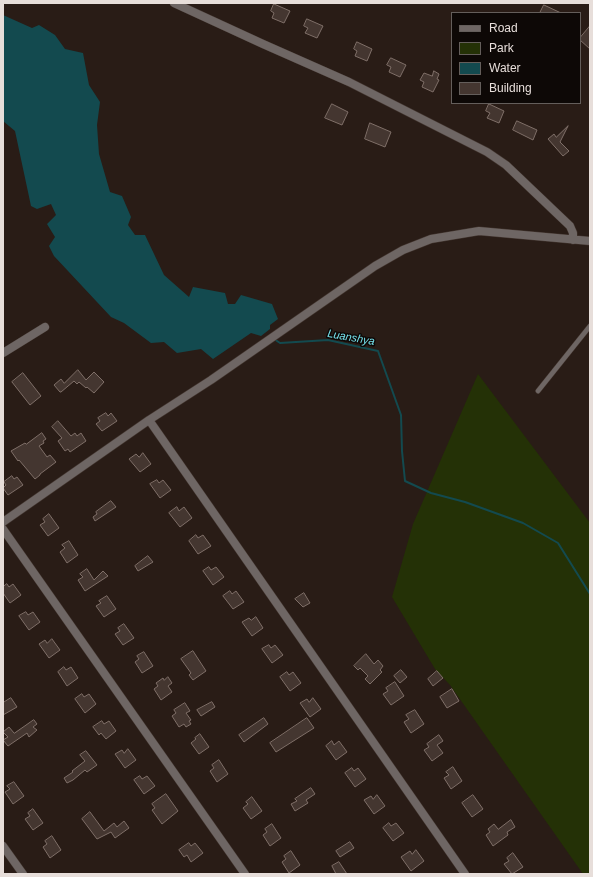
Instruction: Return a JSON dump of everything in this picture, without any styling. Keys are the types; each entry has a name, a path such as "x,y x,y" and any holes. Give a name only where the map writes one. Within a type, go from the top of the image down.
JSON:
{"street":[{"path":"174,3 349,82 458,136 498,158 570,226 573,232 574,240"},
{"path":"3,522 149,420 211,380 375,266 403,250 431,239 479,231 574,240 588,243"},
{"path":"3,353 44,327"},
{"path":"149,420 465,874"},
{"path":"3,529 245,874"},
{"path":"3,846 23,874"}],"lane":[{"path":"538,391 590,326"}],"green space":[{"path":"478,374 590,523 590,874 583,874 450,685 435,669 392,597 413,524"}],"water":[{"path":"3,15 32,28 39,25 55,35 65,49 83,53 89,85 100,102 97,125 99,154 110,192 122,196 131,217 128,225 135,235 145,235 164,275 189,297 193,287 225,293 228,304 235,304 241,295 272,304 278,319 270,325 270,329 261,336 251,333 213,359 201,349 177,353 164,342 151,343 124,323 111,317 54,256 49,246 55,237 47,224 56,215 51,204 37,209 31,206 15,131 3,121"}],"building":[{"path":"274,4 290,11 284,23 272,18 274,13 271,11"},
{"path":"544,5 559,12 540,12"},
{"path":"307,19 323,26 317,38 305,33 308,28 304,26"},
{"path":"590,26 590,49 581,41 581,37"},
{"path":"357,42 372,49 367,61 355,56 357,51 354,49"},
{"path":"391,58 406,65 400,77 389,72 391,67 387,65"},
{"path":"434,71 439,74 437,79 439,80 433,92 422,87 424,82 420,80 424,73 432,76"},
{"path":"332,104 348,112 342,125 325,118"},
{"path":"489,104 504,111 499,123 487,118 490,113 486,111"},
{"path":"517,121 537,130 533,140 513,130"},
{"path":"370,123 391,132 385,147 365,139"},
{"path":"568,126 560,142 569,151 563,156 548,139 554,134 556,137"},
{"path":"78,370 86,380 94,372 104,382 94,393 79,382 77,384 74,381 60,392 54,385 61,379 64,383"},
{"path":"23,373 41,396 30,405 12,382"},
{"path":"106,413 108,416 111,413 117,421 102,431 96,424 100,421 98,418"},
{"path":"58,421 71,436 75,433 77,436 81,433 86,441 70,452 68,449 65,451 58,441 62,438 52,427"},
{"path":"42,433 46,439 43,441 44,443 39,446 47,457 50,455 56,462 35,479 11,451 25,443 26,444"},
{"path":"143,453 151,464 140,472 129,459 136,454 139,457"},
{"path":"12,476 14,479 17,477 23,485 8,495 3,488 6,485 4,482"},
{"path":"157,480 159,483 163,480 171,490 160,498 150,484"},
{"path":"111,501 116,507 95,521 93,517 97,514 96,512"},
{"path":"177,507 179,511 184,507 192,518 180,527 169,513"},
{"path":"49,514 59,528 48,536 40,525 45,522 43,519"},
{"path":"196,535 198,538 203,535 211,546 198,554 189,541"},
{"path":"69,541 78,555 67,563 60,552 65,548 62,545"},
{"path":"148,556 153,562 138,571 135,566"},
{"path":"209,567 211,570 216,567 224,577 213,585 203,571"},
{"path":"87,569 94,580 103,571 108,576 85,591 78,580 83,577 80,574"},
{"path":"7,584 9,587 13,584 21,595 10,603 3,593 3,587"},
{"path":"230,591 232,594 236,591 244,602 233,609 223,596"},
{"path":"304,593 310,603 303,607 295,599"},
{"path":"107,596 116,609 104,617 96,606 101,603 99,601"},
{"path":"26,612 28,615 33,612 40,622 29,630 19,616"},
{"path":"256,617 263,628 252,636 242,622 249,618 251,620"},
{"path":"124,624 134,638 123,645 115,634 120,631 118,628"},
{"path":"52,639 60,650 49,658 39,644 45,640 47,643"},
{"path":"269,645 271,648 275,645 283,655 272,663 262,649"},
{"path":"193,651 206,671 193,680 189,675 191,673 181,659"},
{"path":"144,652 153,666 142,673 135,662 139,659 137,656"},
{"path":"366,654 374,664 378,660 383,666 380,670 382,672 370,684 365,679 368,676 360,668 358,670 354,666"},
{"path":"64,667 66,670 71,667 78,678 67,686 58,672"},
{"path":"401,670 407,677 400,683 394,676"},
{"path":"437,671 443,678 433,686 428,679"},
{"path":"287,672 289,675 293,672 301,683 290,691 280,677"},
{"path":"168,677 172,683 168,686 172,692 161,700 154,689 158,686 156,683 163,678 164,680"},
{"path":"395,682 404,696 391,705 383,694 388,691 386,688"},
{"path":"452,689 459,701 447,708 440,697"},
{"path":"82,694 84,697 89,694 96,704 85,713 75,699"},
{"path":"11,698 17,707 3,715 3,703"},
{"path":"313,698 321,709 310,717 300,703 307,699 309,702"},
{"path":"212,702 215,707 201,716 197,710"},
{"path":"185,703 190,711 186,713 191,720 189,721 191,724 186,727 184,724 179,727 172,716 176,713 174,710"},
{"path":"415,710 424,724 411,733 404,722 409,719 406,715"},
{"path":"264,718 268,724 244,742 239,735"},
{"path":"307,718 314,728 276,752 270,743"},
{"path":"34,720 37,724 33,727 37,730 29,737 27,733 8,746 3,740 8,737 3,732 9,727 14,733"},
{"path":"102,721 104,724 109,721 116,731 106,739 101,733 99,735 93,727"},
{"path":"200,734 209,747 199,754 191,743"},
{"path":"439,735 443,741 437,745 443,753 432,761 424,750 429,747 427,744"},
{"path":"332,741 334,745 339,741 347,752 336,760 326,746"},
{"path":"128,749 136,760 125,768 115,754 122,750 124,753"},
{"path":"86,751 97,765 87,772 85,770 67,783 64,778 85,761 80,755"},
{"path":"219,760 228,774 217,782 210,771 214,768 212,765"},
{"path":"453,767 462,781 451,789 444,778 449,775 446,772"},
{"path":"352,768 354,771 358,768 366,779 355,787 345,773"},
{"path":"140,776 142,779 147,776 155,786 144,794 134,780"},
{"path":"14,782 24,796 13,804 5,792 10,789 7,786"},
{"path":"311,788 315,794 306,800 308,803 295,811 291,804 297,801 295,799"},
{"path":"166,794 178,811 162,824 152,810 155,808 152,804"},
{"path":"377,795 385,806 374,814 364,800 371,796 373,799"},
{"path":"473,795 483,809 472,817 462,803"},
{"path":"252,797 262,811 251,819 243,808 248,804 246,802"},
{"path":"33,809 43,823 33,830 25,819 30,816 28,813"},
{"path":"90,812 104,831 114,823 117,827 124,821 129,828 115,838 111,832 97,839 82,819"},
{"path":"511,820 515,827 507,832 508,835 493,846 486,835 490,832 488,829 494,824 498,829"},
{"path":"389,823 391,826 396,823 404,833 393,841 383,828"},
{"path":"272,824 281,838 270,846 263,835 267,832 265,829"},
{"path":"52,836 61,850 50,858 43,847 47,844 45,841"},
{"path":"350,842 354,848 340,857 336,851"},
{"path":"189,843 191,846 195,843 203,853 191,862 187,855 184,857 179,850"},
{"path":"416,850 424,861 411,871 401,857 410,851 412,854"},
{"path":"291,851 300,865 289,873 282,862 286,859 284,856"},
{"path":"513,853 523,867 512,874 504,864 509,861 507,858"},
{"path":"339,862 347,874 336,874 332,866"}],"waterway":[{"name":"Luanshya","path":"274,339 280,343 328,340 378,351 401,415 405,481 431,493 465,502 523,523 558,543 590,594"}]}
